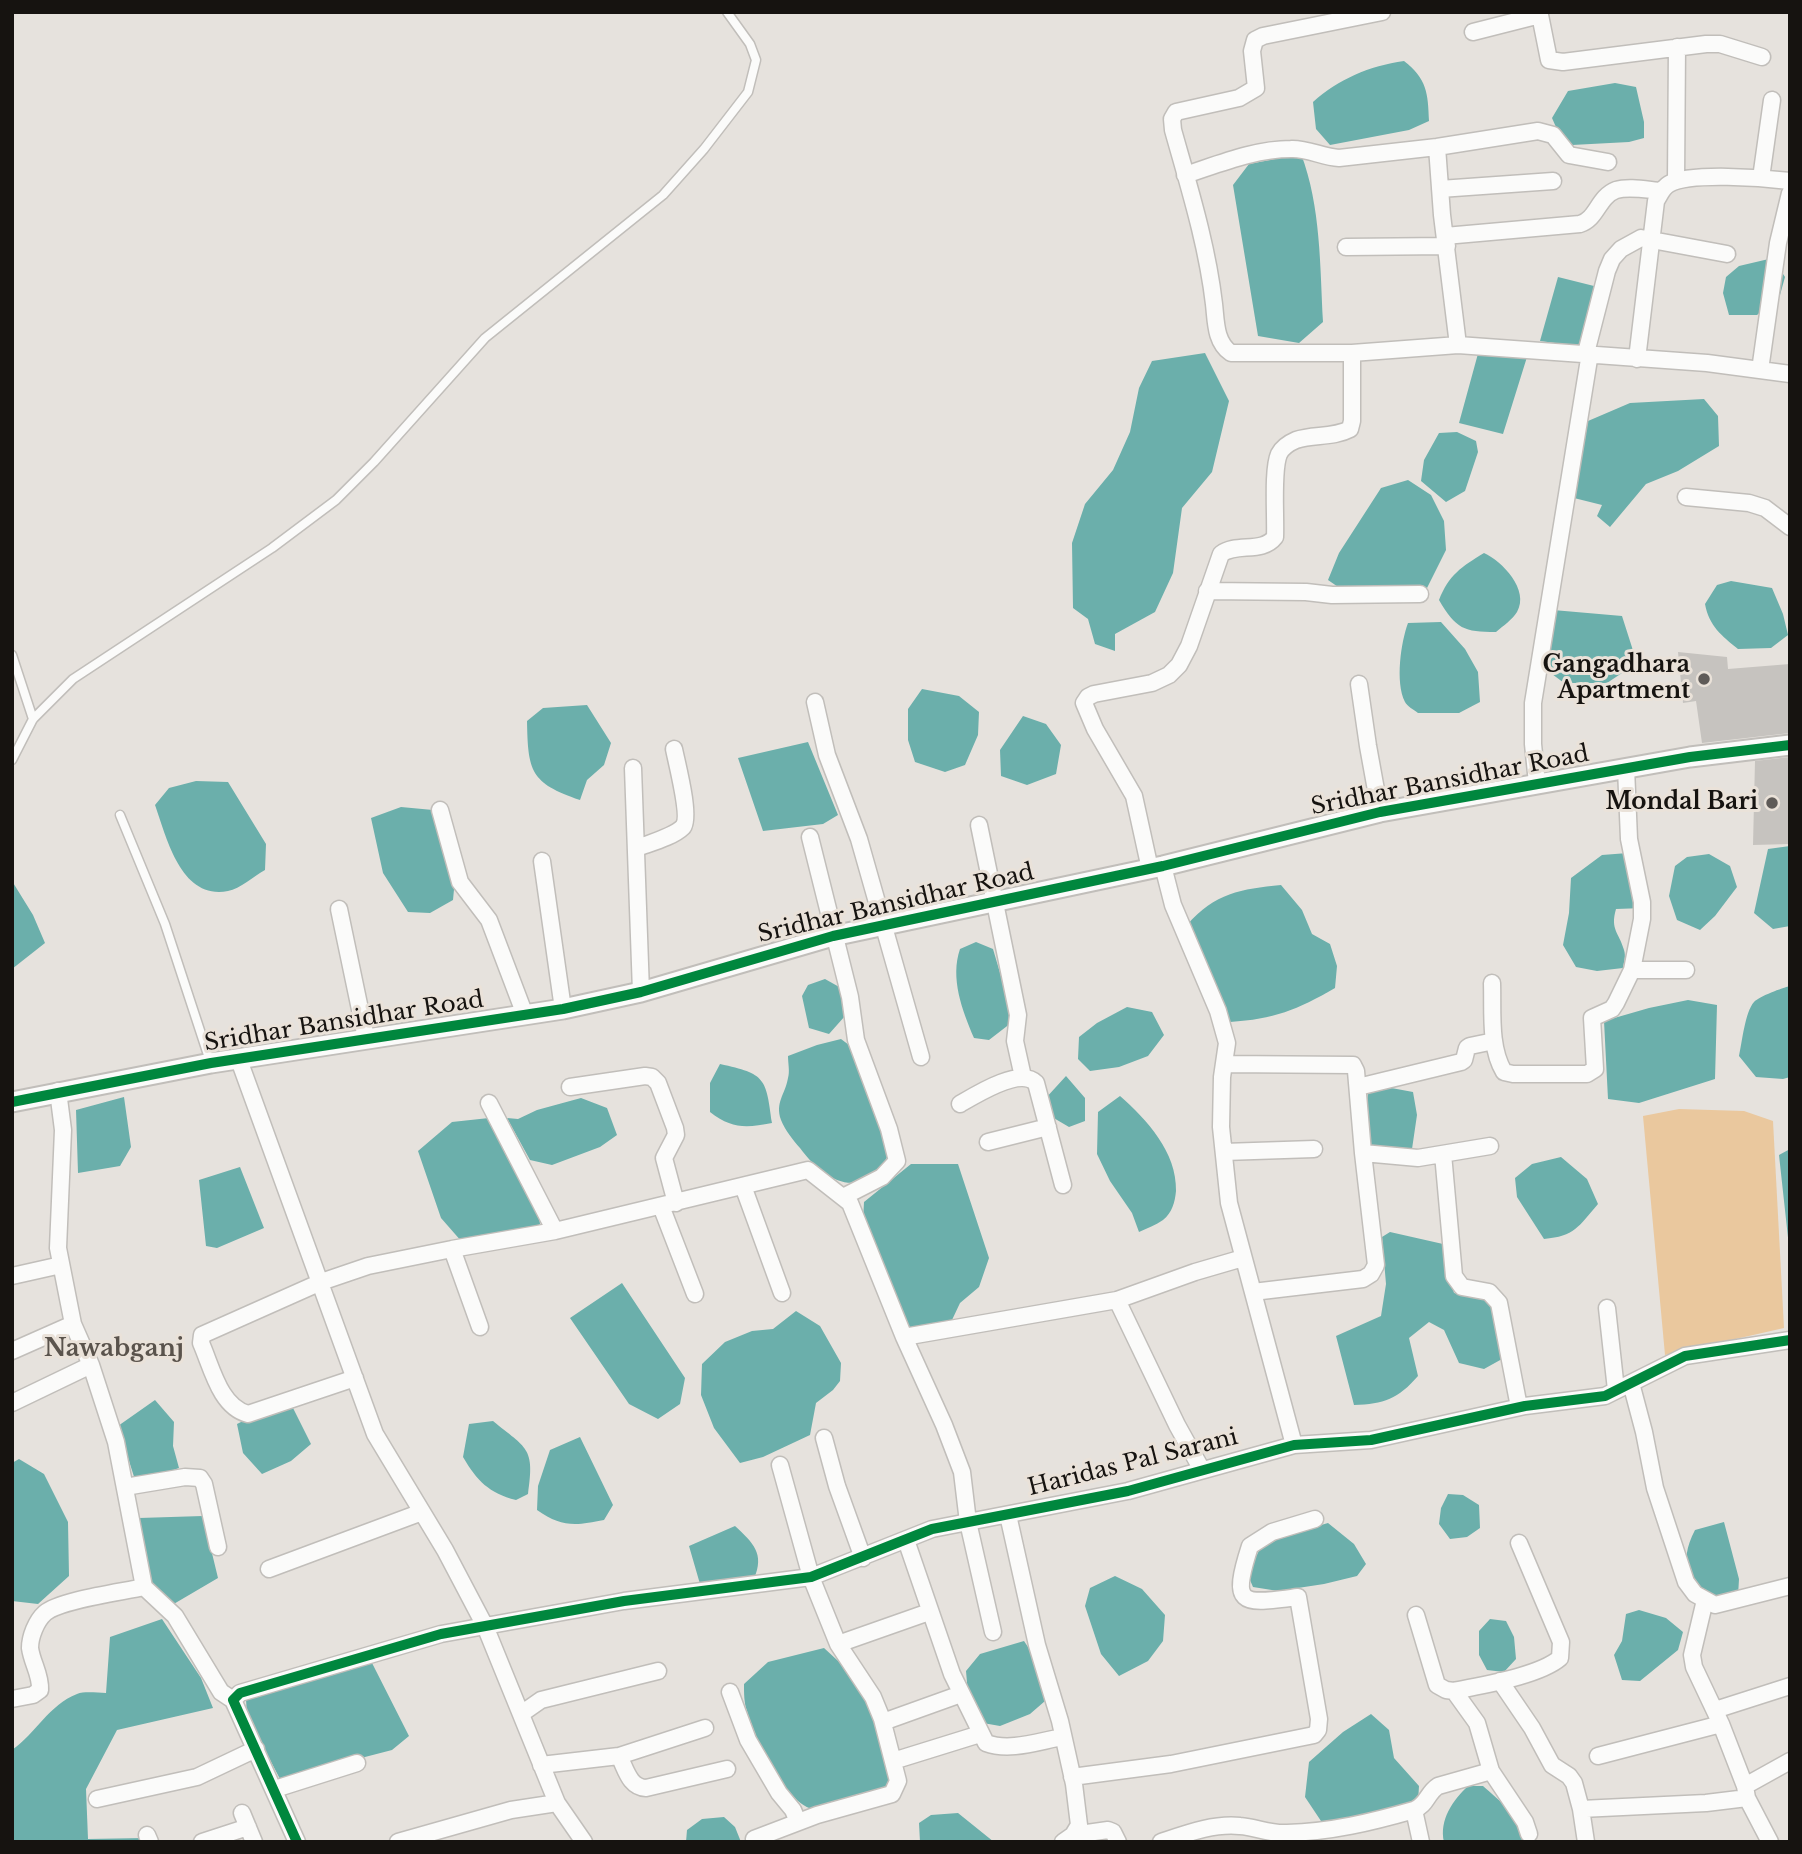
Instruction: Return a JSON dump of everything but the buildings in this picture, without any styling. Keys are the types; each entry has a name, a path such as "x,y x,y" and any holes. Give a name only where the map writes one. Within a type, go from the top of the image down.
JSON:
{"street":[{"path":"1382,12 1255,40 1252,51 1255,88 1239,98 1176,112 1172,118 1210,267 1217,333 1225,349 1230,353 1352,354 1458,345 1707,363 1790,374"},
{"path":"1473,32 1544,13 1549,60 1553,62 1720,44 1762,57"},
{"path":"1676,181 1677,47"},
{"path":"1761,178 1772,100"},
{"path":"1185,175 1237,157 1293,148 1324,157 1339,158 1437,147 1538,131 1553,135 1569,155 1608,162"},
{"path":"1437,147 1458,345"},
{"path":"1637,359 1656,201 1666,185 1676,181 1761,178 1790,181"},
{"path":"1440,189 1553,181"},
{"path":"1346,247 1446,241 1580,224 1590,220 1602,201 1618,189 1661,191"},
{"path":"1760,370 1778,243 1790,193"},
{"path":"1536,783 1533,702 1588,353 1606,271 1612,259 1630,242 1641,238 1727,254"},
{"path":"1294,1445 1228,1203 1221,1127 1227,1043 1218,1011 1156,868 1134,796 1095,729 1084,703 1094,694 1144,685 1169,675 1179,665 1189,646 1221,555 1226,551 1270,543 1275,537 1279,453 1285,446 1297,440 1350,429 1352,354"},
{"path":"1686,498 1749,503 1765,508 1790,527"},
{"path":"1207,591 1292,592 1332,596 1420,594"},
{"path":"1359,684 1380,812"},
{"path":"816,702 828,755 859,839 920,1057"},
{"name":"Sridhar Bansidhar Road","path":"12,1102 211,1063 563,1009 641,992 833,936 1156,868 1380,812 1626,768 1790,745"},
{"path":"637,848 680,830 685,823 674,749"},
{"path":"633,768 641,992"},
{"path":"1492,983 1494,1041 1499,1065 1504,1072 1590,1073 1595,1069 1592,1018 1612,1009 1632,970 1642,919 1642,902 1629,839 1626,768"},
{"path":"440,810 460,882 489,920 525,1015"},
{"path":"979,825 997,903 1017,1015 1015,1041 1023,1077"},
{"path":"810,837 850,997 856,1040 889,1129 897,1161 882,1177 843,1197"},
{"path":"541,861 563,1009"},
{"path":"339,909 366,1038"},
{"path":"1632,970 1686,970"},
{"path":"1357,1087 1461,1062 1470,1046 1494,1041"},
{"path":"239,1060 375,1434 485,1626 557,1803 584,1842"},
{"path":"1224,1064 1345,1064 1353,1065 1356,1071 1376,1265 1371,1274 1363,1279 1252,1292"},
{"path":"570,1087 645,1076 652,1077 658,1083 676,1135 664,1158 669,1205 695,1294"},
{"path":"960,1104 987,1088 1023,1077 1031,1079 1036,1083 1063,1185"},
{"path":"58,1091 63,1130 58,1248 73,1324 91,1365 116,1442 144,1587 175,1616 221,1692 233,1700 297,1842"},
{"path":"489,1103 555,1231"},
{"path":"988,1142 1048,1127"},
{"path":"1363,1153 1418,1158 1490,1146"},
{"path":"1224,1152 1314,1149"},
{"path":"1443,1154 1454,1276 1461,1287 1489,1292 1499,1303 1519,1408"},
{"path":"355,1378 248,1414 239,1412 229,1405 201,1343 202,1335 321,1282 368,1266 555,1231 808,1170 849,1203 904,1337 944,1425 962,1472 968,1522 993,1632"},
{"path":"743,1186 782,1293"},
{"path":"452,1249 480,1327"},
{"path":"904,1337 1117,1300 1243,1258"},
{"path":"12,1276 61,1265"},
{"path":"1117,1300 1177,1425 1202,1470"},
{"path":"1607,1308 1623,1387 1644,1432 1656,1488 1686,1582 1695,1594 1715,1605 1790,1586"},
{"path":"12,1352 73,1324"},
{"name":"Haridas Pal Sarani","path":"233,1700 240,1693 441,1634 624,1601 811,1577 932,1529 1128,1492 1294,1445 1371,1440 1519,1408 1605,1396 1685,1356 1790,1340"},
{"path":"12,1403 91,1365"},
{"path":"824,1438 837,1486 863,1558"},
{"path":"754,1839 776,1836 798,1822 892,1794 898,1781 883,1722 873,1697 838,1644 811,1577 780,1465"},
{"path":"125,1487 185,1477 200,1478 205,1484 218,1547"},
{"path":"269,1569 422,1512"},
{"path":"1008,1514 1037,1645 1072,1777 1079,1825 1068,1839"},
{"path":"1072,1777 1171,1764 1314,1735 1318,1730 1319,1719 1298,1597 1255,1603 1247,1600 1241,1592 1242,1571 1250,1546 1272,1532 1315,1519"},
{"path":"906,1540 929,1612 961,1694 986,1743 994,1746 1018,1746 1063,1737"},
{"path":"1416,1615 1437,1685 1446,1690 1500,1681 1553,1664 1560,1658 1561,1642 1519,1543"},
{"path":"12,1699 33,1695 40,1690 30,1648 33,1631 44,1614 63,1604 144,1587"},
{"path":"1705,1600 1692,1655 1746,1792 1770,1842"},
{"path":"838,1644 929,1612"},
{"path":"521,1714 541,1700 658,1671"},
{"path":"1500,1681 1532,1728 1552,1765 1569,1776 1581,1809 1586,1842"},
{"path":"1598,1756 1718,1717 1790,1686"},
{"path":"1454,1690 1477,1723 1491,1771 1525,1822 1529,1834"},
{"path":"730,1692 748,1740 798,1822"},
{"path":"883,1722 961,1694"},
{"path":"541,1765 619,1756 705,1728"},
{"path":"893,1761 980,1734"},
{"path":"97,1798 197,1777 256,1749"},
{"path":"619,1756 633,1783 646,1788 727,1769"},
{"path":"1581,1809 1706,1803 1746,1792 1790,1761"},
{"path":"275,1789 357,1763"},
{"path":"1162,1841 1214,1827 1240,1825 1262,1832 1287,1833 1353,1827 1421,1808 1431,1790 1438,1786 1491,1771"},
{"path":"398,1842 445,1836 511,1810 557,1803"},
{"path":"1414,1810 1421,1842"},
{"path":"202,1842 248,1827"},
{"path":"1068,1839 1108,1830 1113,1832 1118,1842"}],"lane":[{"path":"12,760 33,719 54,696 91,666 272,548 336,500 374,462 485,338 663,195 704,149 748,92 756,60 750,44 727,12"},
{"path":"12,655 33,719"},
{"path":"120,815 165,924 211,1063"}],"shaded area":[{"path":"1679,1109 1744,1111 1773,1121 1784,1328 1665,1355 1643,1116"}],"water":[{"path":"1404,61 1425,87 1429,121 1409,130 1330,145 1316,129 1313,102 1355,75"},
{"path":"1615,83 1636,87 1644,122 1644,138 1629,142 1572,145 1559,134 1552,118 1568,91"},
{"path":"1301,154 1308,174 1316,216 1323,322 1299,343 1258,336 1233,185 1249,164"},
{"path":"1773,258 1785,277 1780,295 1757,315 1729,315 1723,293 1726,277 1739,266"},
{"path":"1558,277 1602,288 1584,347 1540,341"},
{"path":"1479,350 1527,357 1503,434 1459,423"},
{"path":"1205,353 1229,401 1212,472 1182,508 1173,573 1155,612 1115,634 1115,651 1095,644 1088,619 1073,608 1072,543 1085,504 1113,470 1130,432 1139,388 1152,361"},
{"path":"1704,399 1718,416 1719,446 1678,471 1646,484 1610,527 1597,516 1602,505 1574,498 1588,421 1630,403"},
{"path":"1457,432 1476,441 1478,452 1465,491 1446,502 1421,481 1424,460 1439,433"},
{"path":"1408,480 1431,495 1444,521 1446,550 1427,588 1344,591 1328,580 1339,553 1381,488"},
{"path":"1484,553 1506,569 1520,595 1517,612 1496,632 1462,627 1439,600 1457,572"},
{"path":"1731,581 1772,588 1788,635 1771,648 1738,649 1722,635 1713,624 1705,604 1717,585"},
{"path":"1553,610 1622,616 1637,663 1607,683 1564,683 1544,668"},
{"path":"1441,622 1465,649 1478,672 1480,702 1459,713 1418,713 1405,702 1400,684 1401,651 1405,631 1408,623"},
{"path":"922,689 959,696 979,712 978,735 965,765 945,772 915,762 908,740 908,709"},
{"path":"587,705 611,743 604,765 587,780 580,800 551,788 535,773 529,752 527,721 543,708"},
{"path":"1023,716 1046,724 1061,745 1056,774 1027,785 1001,776 1000,750"},
{"path":"808,742 838,815 823,824 763,831 738,758"},
{"path":"196,781 228,782 266,844 265,870 233,890 212,891 198,886 187,877 171,850 155,805 169,788"},
{"path":"401,807 433,810 455,879 453,900 430,913 408,912 383,873 371,818"},
{"path":"1790,846 1790,926 1773,929 1754,913 1768,849"},
{"path":"1628,853 1644,908 1616,909 1614,922 1625,952 1623,968 1597,971 1576,967 1563,945 1569,913 1571,878 1602,855"},
{"path":"1709,854 1730,866 1737,887 1715,916 1700,930 1677,920 1669,896 1675,866 1687,857"},
{"path":"12,881 33,915 45,943 12,969"},
{"path":"1281,885 1302,910 1312,934 1330,944 1337,966 1335,988 1285,1012 1260,1019 1230,1022 1187,925 1218,899 1253,888"},
{"path":"976,942 993,949 1008,1000 1011,1023 989,1040 974,1038 957,983 960,949"},
{"path":"825,979 841,988 845,1016 829,1034 809,1028 802,996 808,985"},
{"path":"1790,986 1790,1077 1756,1077 1739,1056 1748,1013 1757,1000"},
{"path":"1688,1000 1717,1005 1715,1079 1639,1103 1608,1099 1604,1021"},
{"path":"1127,1007 1152,1012 1164,1035 1148,1056 1119,1067 1090,1071 1078,1059 1079,1037 1097,1023"},
{"path":"841,1039 857,1051 889,1154 879,1169 868,1178 856,1182 833,1178 821,1170 789,1135 779,1114 789,1076 788,1056"},
{"path":"720,1064 747,1071 761,1080 768,1096 772,1123 740,1126 725,1122 710,1112 710,1083"},
{"path":"1066,1076 1085,1098 1085,1121 1069,1127 1052,1117 1045,1099"},
{"path":"1386,1087 1413,1092 1417,1115 1412,1149 1385,1151 1370,1147 1365,1114 1368,1094"},
{"path":"1120,1096 1150,1126 1166,1150 1175,1177 1176,1195 1169,1214 1160,1222 1139,1232 1132,1213 1110,1181 1097,1154 1098,1112"},
{"path":"124,1097 131,1147 120,1166 78,1173 76,1110"},
{"path":"581,1098 607,1108 617,1135 600,1147 552,1165 530,1160 507,1118 518,1119 537,1110"},
{"path":"489,1118 538,1210 540,1224 523,1236 462,1242 441,1218 418,1151 452,1122"},
{"path":"1790,1149 1790,1256 1779,1155"},
{"path":"1561,1157 1587,1179 1598,1204 1569,1233 1544,1239 1517,1197 1515,1178 1532,1164"},
{"path":"911,1164 958,1164 989,1258 979,1287 960,1303 952,1320 927,1328 909,1328 863,1221 864,1202"},
{"path":"240,1167 264,1228 217,1248 206,1246 199,1180"},
{"path":"1390,1232 1443,1244 1454,1293 1493,1300 1502,1359 1484,1369 1459,1363 1444,1330 1429,1322 1409,1338 1418,1376 1390,1399 1354,1405 1336,1336 1381,1316 1386,1284 1382,1237"},
{"path":"622,1283 685,1378 680,1404 658,1419 629,1404 570,1318"},
{"path":"796,1311 820,1326 841,1363 840,1381 816,1403 810,1435 763,1457 740,1463 714,1428 701,1395 702,1364 725,1342 752,1331 773,1329"},
{"path":"155,1400 174,1422 173,1446 179,1468 136,1483 118,1426"},
{"path":"291,1404 311,1444 291,1461 262,1474 243,1453 237,1424 265,1410"},
{"path":"493,1421 521,1444 529,1458 528,1494 516,1500 498,1494 485,1485 463,1457 469,1424"},
{"path":"580,1437 613,1505 604,1520 569,1524 554,1520 537,1510 538,1486 550,1450"},
{"path":"19,1459 44,1474 68,1522 69,1576 38,1604 12,1601 12,1463"},
{"path":"1448,1494 1463,1495 1479,1505 1480,1528 1467,1537 1450,1539 1439,1524 1441,1508"},
{"path":"203,1516 218,1578 172,1605 152,1587 139,1518"},
{"path":"1724,1522 1739,1579 1738,1596 1719,1601 1693,1579 1687,1563 1687,1553 1695,1530"},
{"path":"1328,1523 1354,1544 1366,1564 1357,1576 1278,1591 1253,1587 1247,1573 1260,1549 1284,1536"},
{"path":"735,1526 758,1555 754,1579 700,1584 689,1546"},
{"path":"1115,1576 1142,1589 1165,1615 1163,1641 1148,1661 1119,1676 1101,1654 1085,1606 1090,1588"},
{"path":"1639,1610 1666,1618 1683,1632 1678,1650 1640,1681 1622,1680 1614,1655 1622,1641 1626,1614"},
{"path":"162,1619 201,1678 213,1708 117,1730 86,1789 88,1839 145,1838 146,1842 12,1842 12,1750 67,1699 80,1693 106,1693 110,1637"},
{"path":"1490,1619 1506,1621 1514,1637 1516,1659 1504,1672 1487,1670 1479,1655 1479,1631"},
{"path":"1024,1641 1034,1656 1045,1701 1030,1714 1000,1726 983,1723 968,1694 966,1671 980,1654"},
{"path":"824,1648 849,1671 874,1717 893,1786 821,1810 809,1808 797,1800 775,1772 751,1723 745,1705 744,1684 768,1662"},
{"path":"371,1661 409,1736 392,1750 280,1779 247,1716 246,1699"},
{"path":"1371,1714 1389,1730 1394,1758 1419,1786 1418,1802 1353,1823 1321,1821 1305,1797 1309,1762 1343,1732"},
{"path":"1468,1786 1483,1786 1503,1804 1515,1818 1524,1842 1444,1842 1448,1811"},
{"path":"958,1813 994,1842 920,1842 919,1823 931,1815"},
{"path":"724,1817 735,1827 741,1842 686,1842 687,1830 702,1819"}],"cycle path":[{"path":"12,1102 211,1063 563,1009 641,992 833,936 1163,866 1380,812 1690,757 1790,745"},
{"path":"297,1842 233,1700 240,1693 441,1634 624,1601 811,1577 932,1529 1128,1491 1294,1445 1371,1440 1525,1406 1605,1396 1685,1356 1790,1340"}],"place":[{"name":"Gangadhara Apartment","path":"1704,679"},
{"name":"Mondal Bari","path":"1772,803"}],"district":[{"name":"Nawabganj","path":"114,1349"}]}
